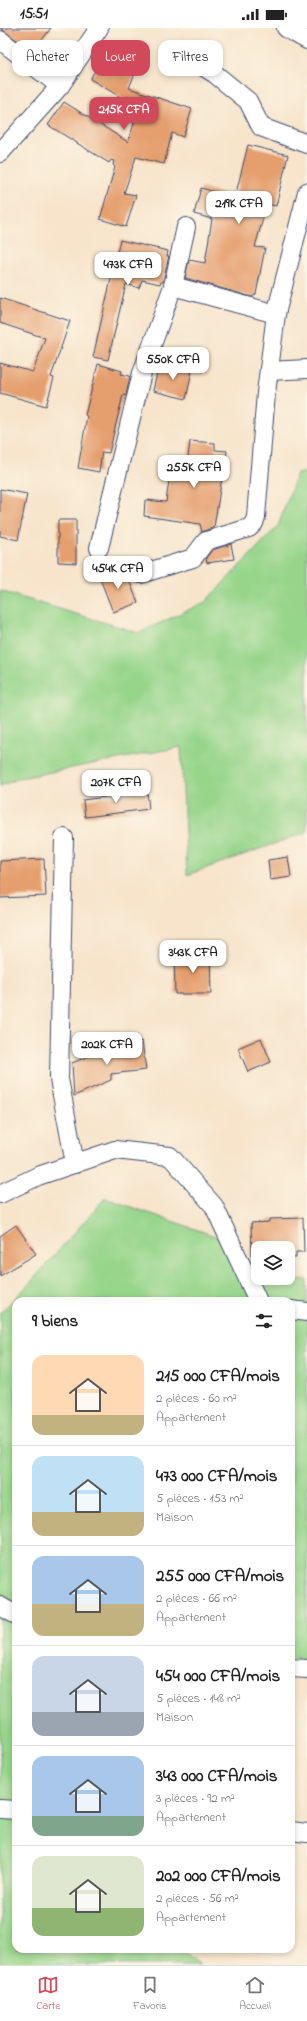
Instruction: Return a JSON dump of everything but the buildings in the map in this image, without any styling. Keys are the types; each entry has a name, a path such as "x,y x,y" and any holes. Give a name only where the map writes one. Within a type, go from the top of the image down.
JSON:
{"street":[{"path":"0,153 60,86 99,28"},
{"path":"286,28 307,40"},
{"path":"0,40 60,86"},
{"path":"217,76 248,101 261,127 307,144"},
{"path":"141,574 193,558 206,541 249,528 254,522 256,517 269,371 276,314 307,192"},
{"path":"100,548 142,373 173,286 186,228"},
{"path":"173,286 276,314"},
{"path":"269,371 307,369"},
{"path":"64,838 59,1079 75,1164"},
{"path":"0,1194 38,1176 115,1150 170,1156 214,1206 256,1297"},
{"path":"295,1310 307,1312"},
{"path":"0,1606 12,1613"},
{"path":"295,1668 307,1669"},
{"path":"0,1809 12,1810"},
{"path":"295,1832 307,1833"}],"green space":[{"path":"307,472 307,832 187,875 181,747 20,778 0,786 0,591 139,633 205,602 278,526 297,474"},
{"path":"105,1198 227,1240 251,1266 251,1285 295,1285 295,1280 307,1280 307,1659 295,1658 295,1297 16,1297"},
{"path":"12,1301 12,1953 186,1953 199,1965 0,1965 0,1313"}]}
